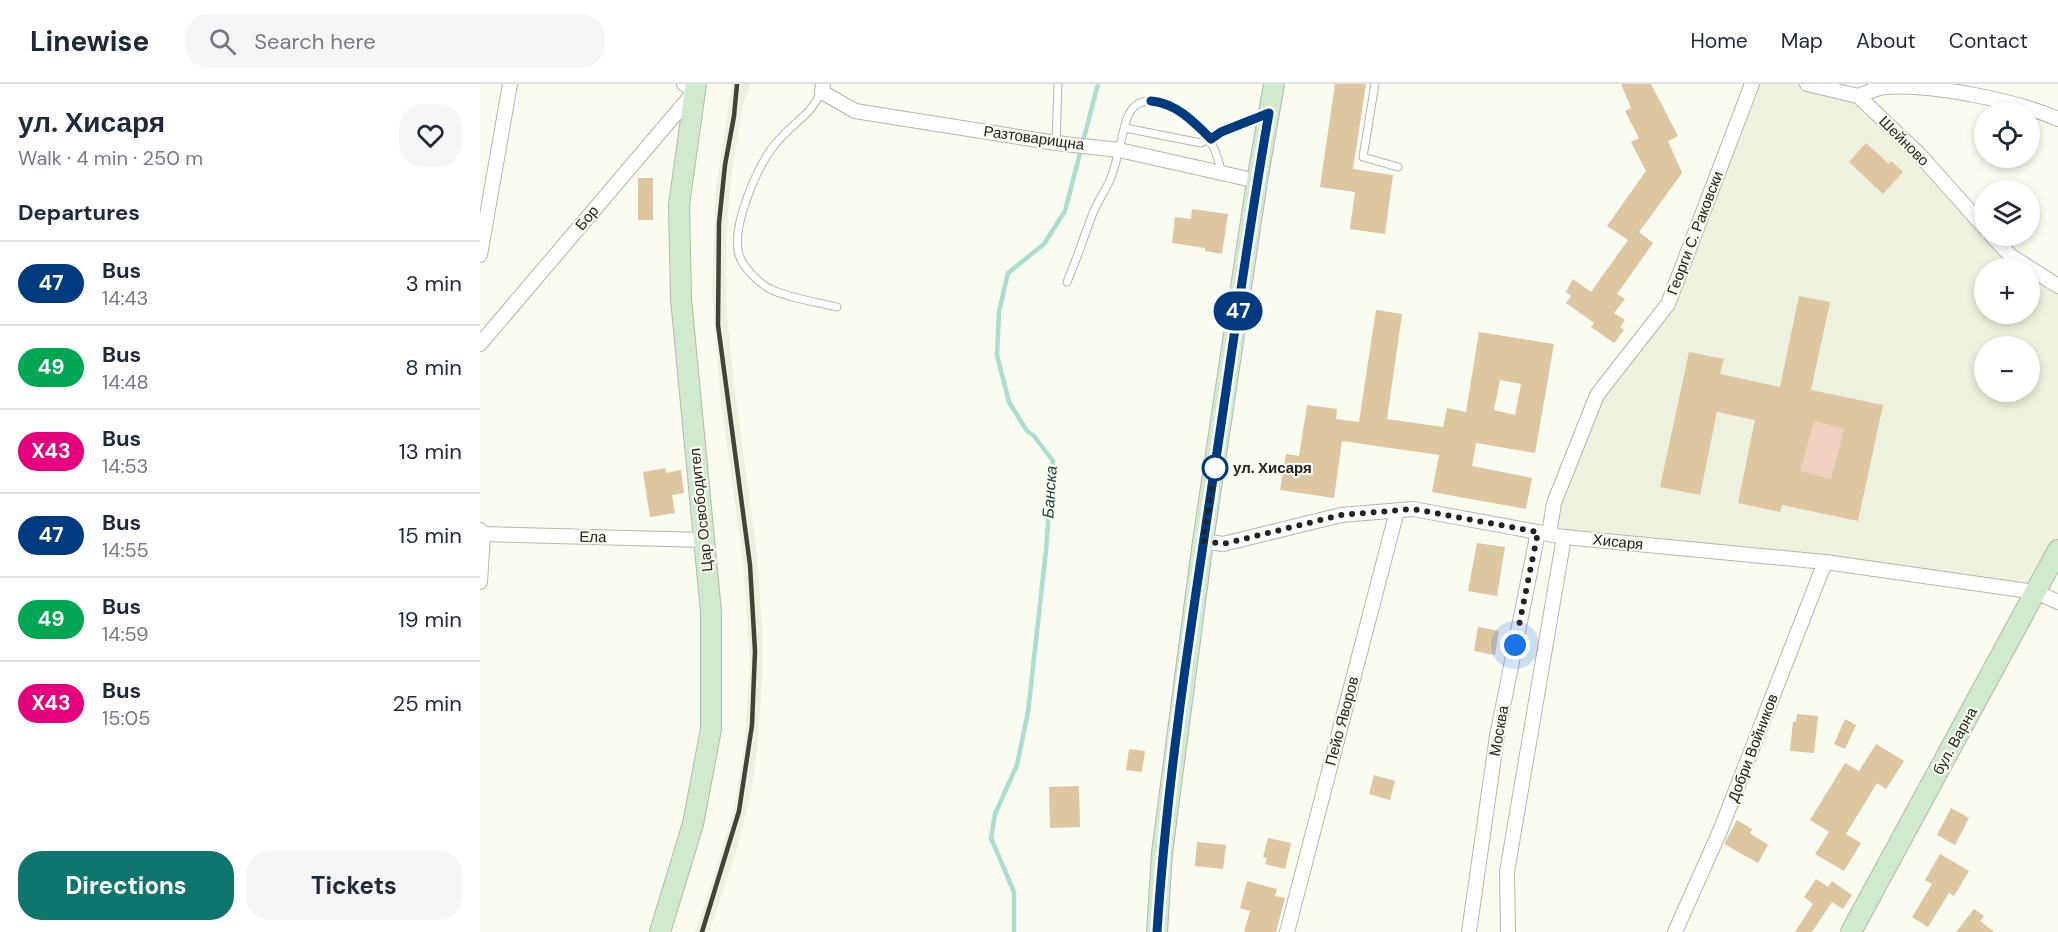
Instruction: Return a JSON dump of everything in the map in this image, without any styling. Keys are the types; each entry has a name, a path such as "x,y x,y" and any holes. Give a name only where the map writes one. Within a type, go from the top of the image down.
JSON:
{"street":[{"path":"480,255 510,84"},
{"path":"1157,932 1162,853 1203,541 1257,181 1274,84"},
{"name":"Георги С. Раковски","path":"1544,533 1597,395 1668,304 1752,84"},
{"path":"1807,84 1858,96 1885,87 1918,85 1975,93 2034,108 2058,119"},
{"name":"Бор","path":"480,344 692,86"},
{"name":"Цар Освободител","path":"660,932 693,824 711,729 711,612 681,299 679,204 692,86"},
{"name":"Разтоварищна","path":"823,88 855,111 1056,143 1113,149 1257,181"},
{"name":"Шейново","path":"1858,96 1918,153 1974,216"},
{"path":"2002,246 2011,256 2058,286"},
{"name":"Хисаря","path":"1203,541 1223,544 1341,515 1413,509 1564,537 1825,562 2036,592 2058,602"},
{"name":"Пейо Яворов","path":"1287,932 1397,510"},
{"path":"480,582 481,532"},
{"name":"Ела","path":"481,532 704,540"},
{"name":"Москва","path":"1469,932 1497,736 1544,533"},
{"path":"1508,932 1507,872 1564,537"},
{"name":"бул. Варна","path":"1851,932 2058,550"},
{"name":"Добри Войников","path":"1675,932 1720,831 1825,562"}],"lane":[{"path":"1056,143 1058,84"},
{"path":"1375,84 1364,157 1398,167"},
{"path":"823,88 809,110 774,145 763,161 753,181 740,221 739,253 749,271 771,289 837,307"},
{"path":"1067,282 1094,213 1109,183 1113,149 1125,128 1132,108 1139,103 1160,102 1175,108 1198,126 1211,139 1219,158 1221,172"},
{"path":"1125,128 1201,143 1221,132 1269,113"}],"shaded area":[{"path":"732,84 750,84 742,109 730,185 726,247 727,315 757,554 762,628 762,675 758,743 751,792 735,856 709,932 695,932 734,809 744,749 750,662 743,561 721,402 712,292 716,188"},
{"path":"1752,84 1807,84 1858,96 1974,217 1974,246 2005,246 2021,258 1974,258 1974,324 2040,324 2040,272 2058,286 2058,550 2036,592 1549,534 1597,395 1668,304"},
{"path":"1802,418 1844,429 1831,479 1800,471 1808,440"}],"building":[{"path":"1335,84 1366,84 1353,169 1393,175 1385,234 1350,229 1355,192 1320,187"},
{"path":"1621,84 1651,84 1678,136 1668,141 1682,173 1639,232 1653,243 1617,294 1625,299 1614,313 1625,320 1620,327 1624,330 1614,343 1591,327 1594,323 1566,303 1571,296 1566,292 1573,279 1591,292 1628,240 1607,226 1646,171 1631,142 1639,138 1625,111 1631,108"},
{"path":"1866,143 1889,164 1891,161 1903,172 1883,194 1849,162"},
{"path":"638,178 653,178 653,220 638,220"},
{"path":"1192,209 1228,214 1222,254 1205,251 1205,248 1172,243 1175,217 1191,219"},
{"path":"1799,296 1830,302 1811,390 1883,405 1858,521 1782,505 1780,512 1738,503 1755,420 1717,412 1700,495 1660,487 1689,352 1724,359 1720,374 1780,387","holes":["1814,421 1844,429 1831,479 1800,471"]},
{"path":"1376,310 1402,314 1387,419 1443,427 1447,408 1466,412 1479,332 1554,344 1535,453 1476,443 1472,466 1532,478 1526,509 1432,492 1439,455 1342,441 1334,498 1280,490 1286,454 1299,456 1307,405 1337,409 1336,419 1359,422","holes":["1500,380 1521,384 1515,415 1494,410"]},
{"path":"665,468 666,473 681,470 684,493 672,495 675,513 650,517 643,472"},
{"path":"1477,543 1505,547 1497,596 1468,591"},
{"path":"1478,627 1499,631 1495,655 1474,651"},
{"path":"1797,714 1818,716 1814,753 1790,751 1793,722 1796,722"},
{"path":"1845,719 1856,725 1845,749 1834,744"},
{"path":"1876,744 1904,761 1886,789 1877,783 1846,834 1861,843 1844,871 1815,854 1829,832 1810,820 1845,763 1859,771"},
{"path":"1129,749 1145,751 1142,772 1126,770"},
{"path":"1374,775 1395,781 1390,800 1369,794"},
{"path":"1079,786 1080,827 1050,828 1049,787"},
{"path":"1951,808 1969,818 1955,845 1937,835"},
{"path":"1737,820 1752,829 1750,833 1768,845 1758,863 1724,844"},
{"path":"1268,838 1291,843 1285,869 1265,864 1267,858 1263,857"},
{"path":"1197,842 1226,845 1223,869 1195,866"},
{"path":"1940,854 1969,871 1954,896 1949,893 1928,927 1912,917 1932,884 1925,880"},
{"path":"1816,879 1828,887 1832,881 1852,895 1843,909 1832,902 1812,932 1795,932 1813,904 1804,897"},
{"path":"1247,881 1277,889 1275,896 1285,898 1276,932 1244,932 1250,911 1240,908"},
{"path":"1974,909 1984,916 1980,921 1994,932 1956,932"}],"waterway":[{"name":"Банска","path":"1014,932 1014,892 991,838 995,814 1017,765 1028,712 1046,550 1053,461 1034,436 1027,431 1009,402 997,355 999,312 1008,273 1044,244 1065,211 1098,84"}],"railway":[{"path":"702,932 739,811 752,725 755,651 750,565 718,325 719,223 737,84"}],"bus line":[{"name":"47","path":"1151,101 1175,108 1211,139 1221,132 1269,113 1203,541 1162,853 1157,932"}],"place":[{"name":"ул. Хисаря","path":"1215,468"}],"route":[{"path":"1215,468 1203,541 1223,544 1341,515 1413,509 1538,532 1515,645"}]}
